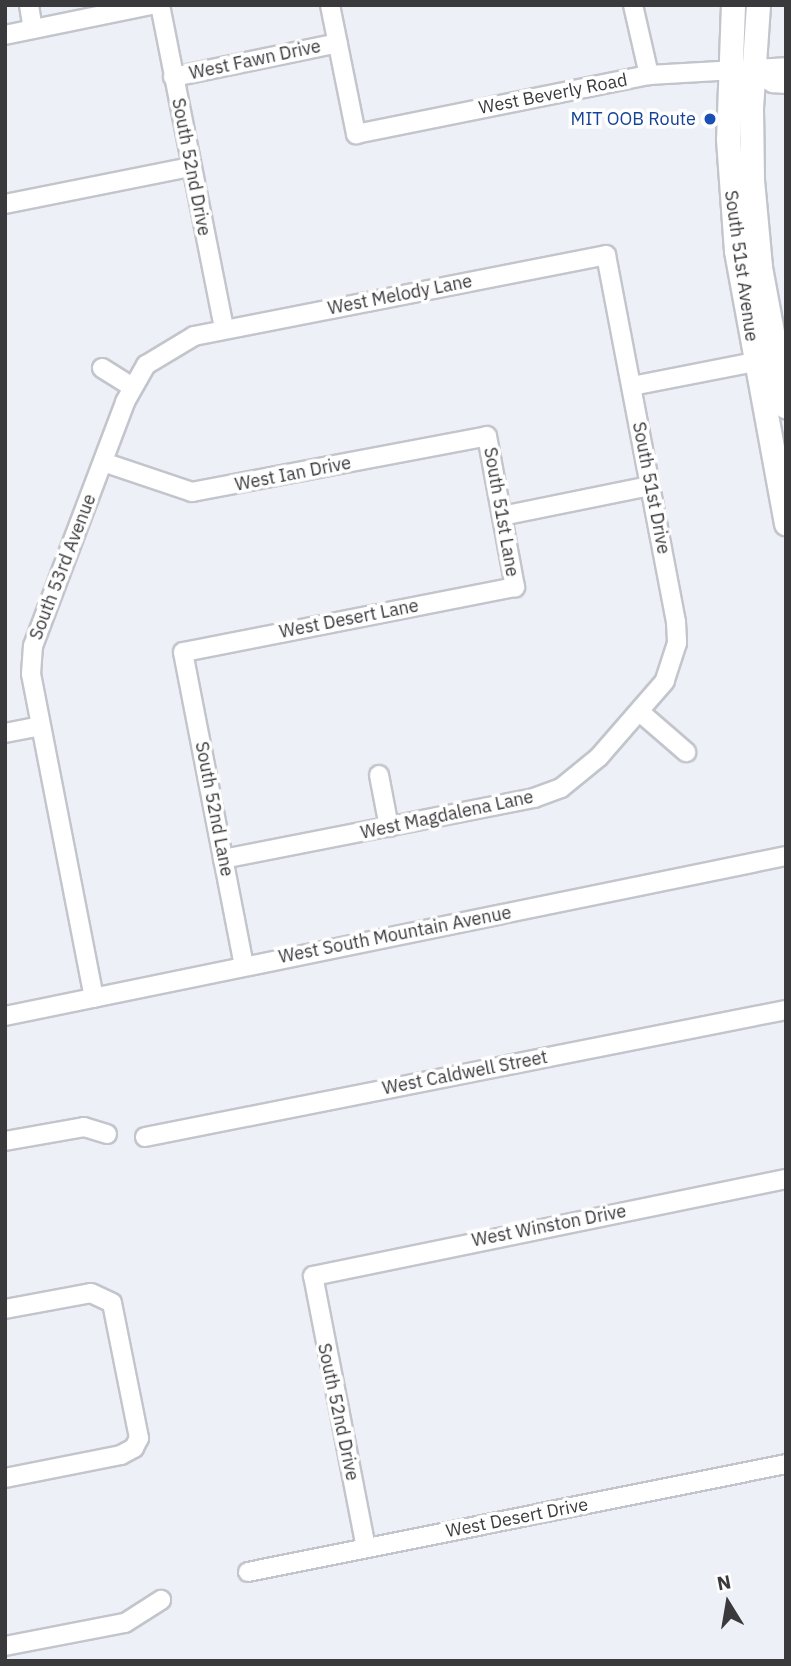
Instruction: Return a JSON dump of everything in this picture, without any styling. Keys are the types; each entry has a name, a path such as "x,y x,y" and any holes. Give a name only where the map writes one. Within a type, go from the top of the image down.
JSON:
{"main road":[{"name":"South 51st Avenue","path":"733,5 729,68 733,215 765,360 786,407"},
{"name":"South 51st Avenue","path":"758,5 752,70 755,219 765,360 786,523"}],"street":[{"path":"29,5 33,29"},
{"path":"5,35 151,5"},
{"name":"South 52nd Drive","path":"160,5 224,329"},
{"path":"330,5 338,43"},
{"path":"634,5 649,75"},
{"name":"West Fawn Drive","path":"173,77 338,43"},
{"name":"West Beverly Road","path":"338,43 356,134 649,75 729,68 752,70 786,67"},
{"name":"West Beverly Road","path":"752,70 773,83 786,84"},
{"path":"5,204 191,167"},
{"name":"West Melody Lane","path":"194,336 607,255"},
{"name":"South 51st Drive","path":"607,255 677,643 665,681 641,712"},
{"name":"South 53rd Avenue","path":"94,998 40,726 31,674 33,646 132,387 146,365 194,336"},
{"path":"632,386 765,360"},
{"path":"102,368 132,387"},
{"name":"West Ian Drive","path":"103,462 192,492 487,436"},
{"name":"South 51st Lane","path":"487,436 515,587"},
{"path":"502,516 650,486"},
{"name":"West Desert Lane","path":"183,652 515,587"},
{"name":"South 52nd Lane","path":"183,652 244,965"},
{"path":"641,712 686,752"},
{"name":"West Magdalena Lane","path":"223,859 534,798 561,788 581,774 641,712"},
{"path":"5,733 40,726"},
{"path":"379,775 388,827"},
{"name":"West South Mountain Avenue","path":"5,1017 244,965 786,856"},
{"name":"West Caldwell Street","path":"145,1137 786,1010"},
{"path":"5,1141 84,1127 107,1134"},
{"name":"West Winston Drive","path":"313,1276 786,1179"},
{"name":"South 52nd Drive","path":"313,1276 366,1548"},
{"path":"5,1310 91,1293 103,1295 112,1303 139,1438 134,1448 121,1455 5,1478"},
{"name":"West Desert Drive","path":"248,1572 786,1464"},
{"path":"5,1646 125,1623 161,1600"}],"place":[{"name":"MIT OOB Route","path":"710,119"}]}
